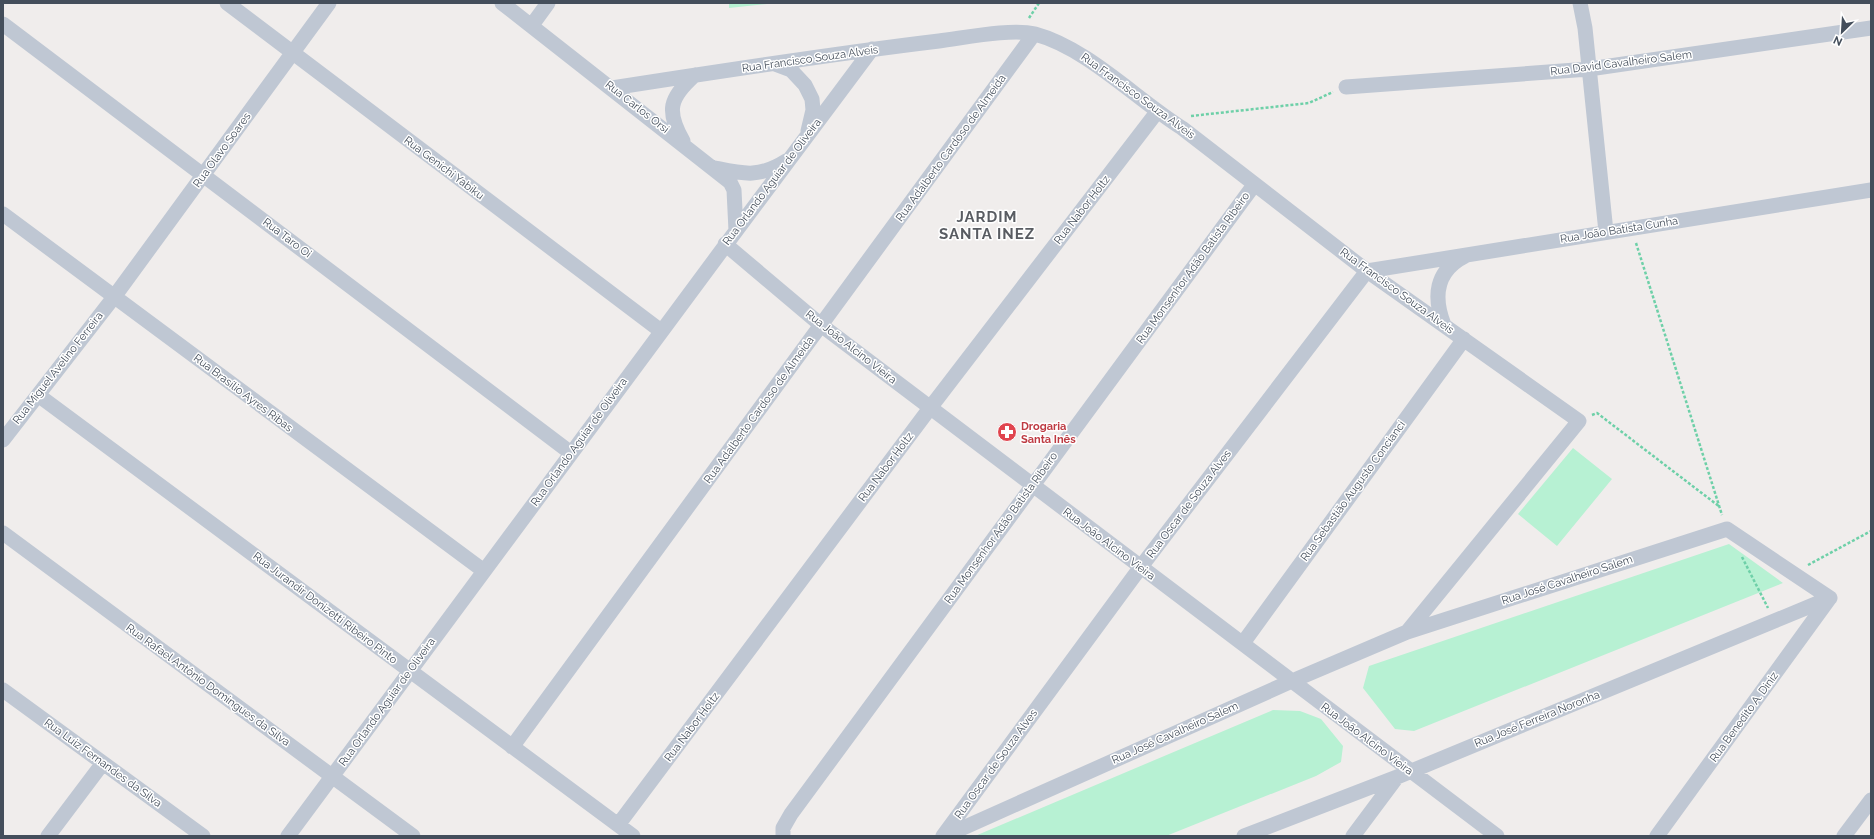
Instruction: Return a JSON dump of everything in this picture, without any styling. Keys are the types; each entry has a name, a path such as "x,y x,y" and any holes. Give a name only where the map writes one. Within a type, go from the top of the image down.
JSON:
{"street":[{"name":"Rua Genichi Yabiku","path":"227,3 661,331"},
{"name":"Rua Olavo Soares","path":"114,296 329,3"},
{"name":"Rua Carlos Orsi","path":"502,3 532,25 730,182 734,190 736,231"},
{"path":"532,25 548,3"},
{"path":"1580,3 1589,69 1606,232"},
{"name":"Rua Taro Oi","path":"3,24 571,453"},
{"name":"Rua David Cavalheiro Salem","path":"1346,87 1589,69 1871,28"},
{"name":"Rua Francisco Souza Alveis","path":"612,88 872,49 1005,33 1034,34 1077,51 1157,112 1170,120 1367,271 1579,421"},
{"name":"Rua Adalberto Cardoso de Almeida","path":"512,747 1034,34"},
{"name":"Rua Orlando Aguiar de Oliveira","path":"288,836 725,244 872,49"},
{"path":"775,64 791,70 805,85 812,99 813,110 806,138"},
{"path":"686,146 678,133 673,117 672,104 675,95 695,75"},
{"name":"Rua Nabor Holtz","path":"618,825 930,408 1157,112"},
{"path":"712,167 747,174 776,167 790,158"},
{"name":"Rua Monsenhor Adão Batista Ribeiro","path":"784,836 783,828 791,814 1254,185"},
{"name":"Rua João Batista Cunha","path":"1367,271 1871,190"},
{"name":"Rua Brasílio Ayres Ribas","path":"3,214 484,572"},
{"name":"Rua João Alcino Vieira","path":"725,244 821,325 1140,568 1243,643 1292,681 1403,774 1497,836"},
{"path":"1444,325 1438,310 1437,295 1442,277 1454,261 1467,254"},
{"name":"Rua Oscar de Souza Alves","path":"944,836 1140,568 1367,271"},
{"name":"Rua Miguel Avelino Ferreira","path":"3,440 114,296"},
{"name":"Rua Sebastião Augusto Concianci","path":"1243,643 1464,339"},
{"name":"Rua Jurandir Donizetti Ribeiro Pinto","path":"38,395 632,836"},
{"name":"Rua José Cavalheiro Salem","path":"1407,632 1579,421"},
{"path":"1727,529 1830,598"},
{"name":"Rua José Cavalheiro Salem","path":"944,836 1292,681 1407,632 1727,529"},
{"name":"Rua Rafael Antônio Domingues da Silva","path":"3,533 414,836"},
{"name":"Rua José Ferreira Noronha","path":"1244,836 1403,774 1830,598"},
{"name":"Rua Benedito A. Diniz","path":"1658,836 1830,598"},
{"name":"Rua Luiz Fernandes da Silva","path":"3,690 203,836"},
{"path":"48,836 102,763"},
{"path":"1353,836 1403,774"},
{"path":"1844,836 1871,800"}],"path":[{"path":"1170,120 1201,114 1260,110 1309,103 1346,87"},
{"path":"1631,228 1727,529 1774,621"},
{"path":"1579,421 1597,413 1720,508"},
{"path":"1793,573 1871,531"}],"green space":[{"path":"729,3 777,3 729,8"},
{"path":"1573,448 1612,479 1557,546 1518,514"},
{"path":"1729,544 1783,583 1414,731 1395,729 1363,688 1369,666"},
{"path":"1273,710 1300,711 1321,719 1343,746 1341,762 1316,776 1166,836 975,836"}],"place":[{"name":"Drogaria Santa Inês","path":"1007,432"}],"district":[{"name":"JARDIM SANTA INEZ","path":"987,226"}]}
